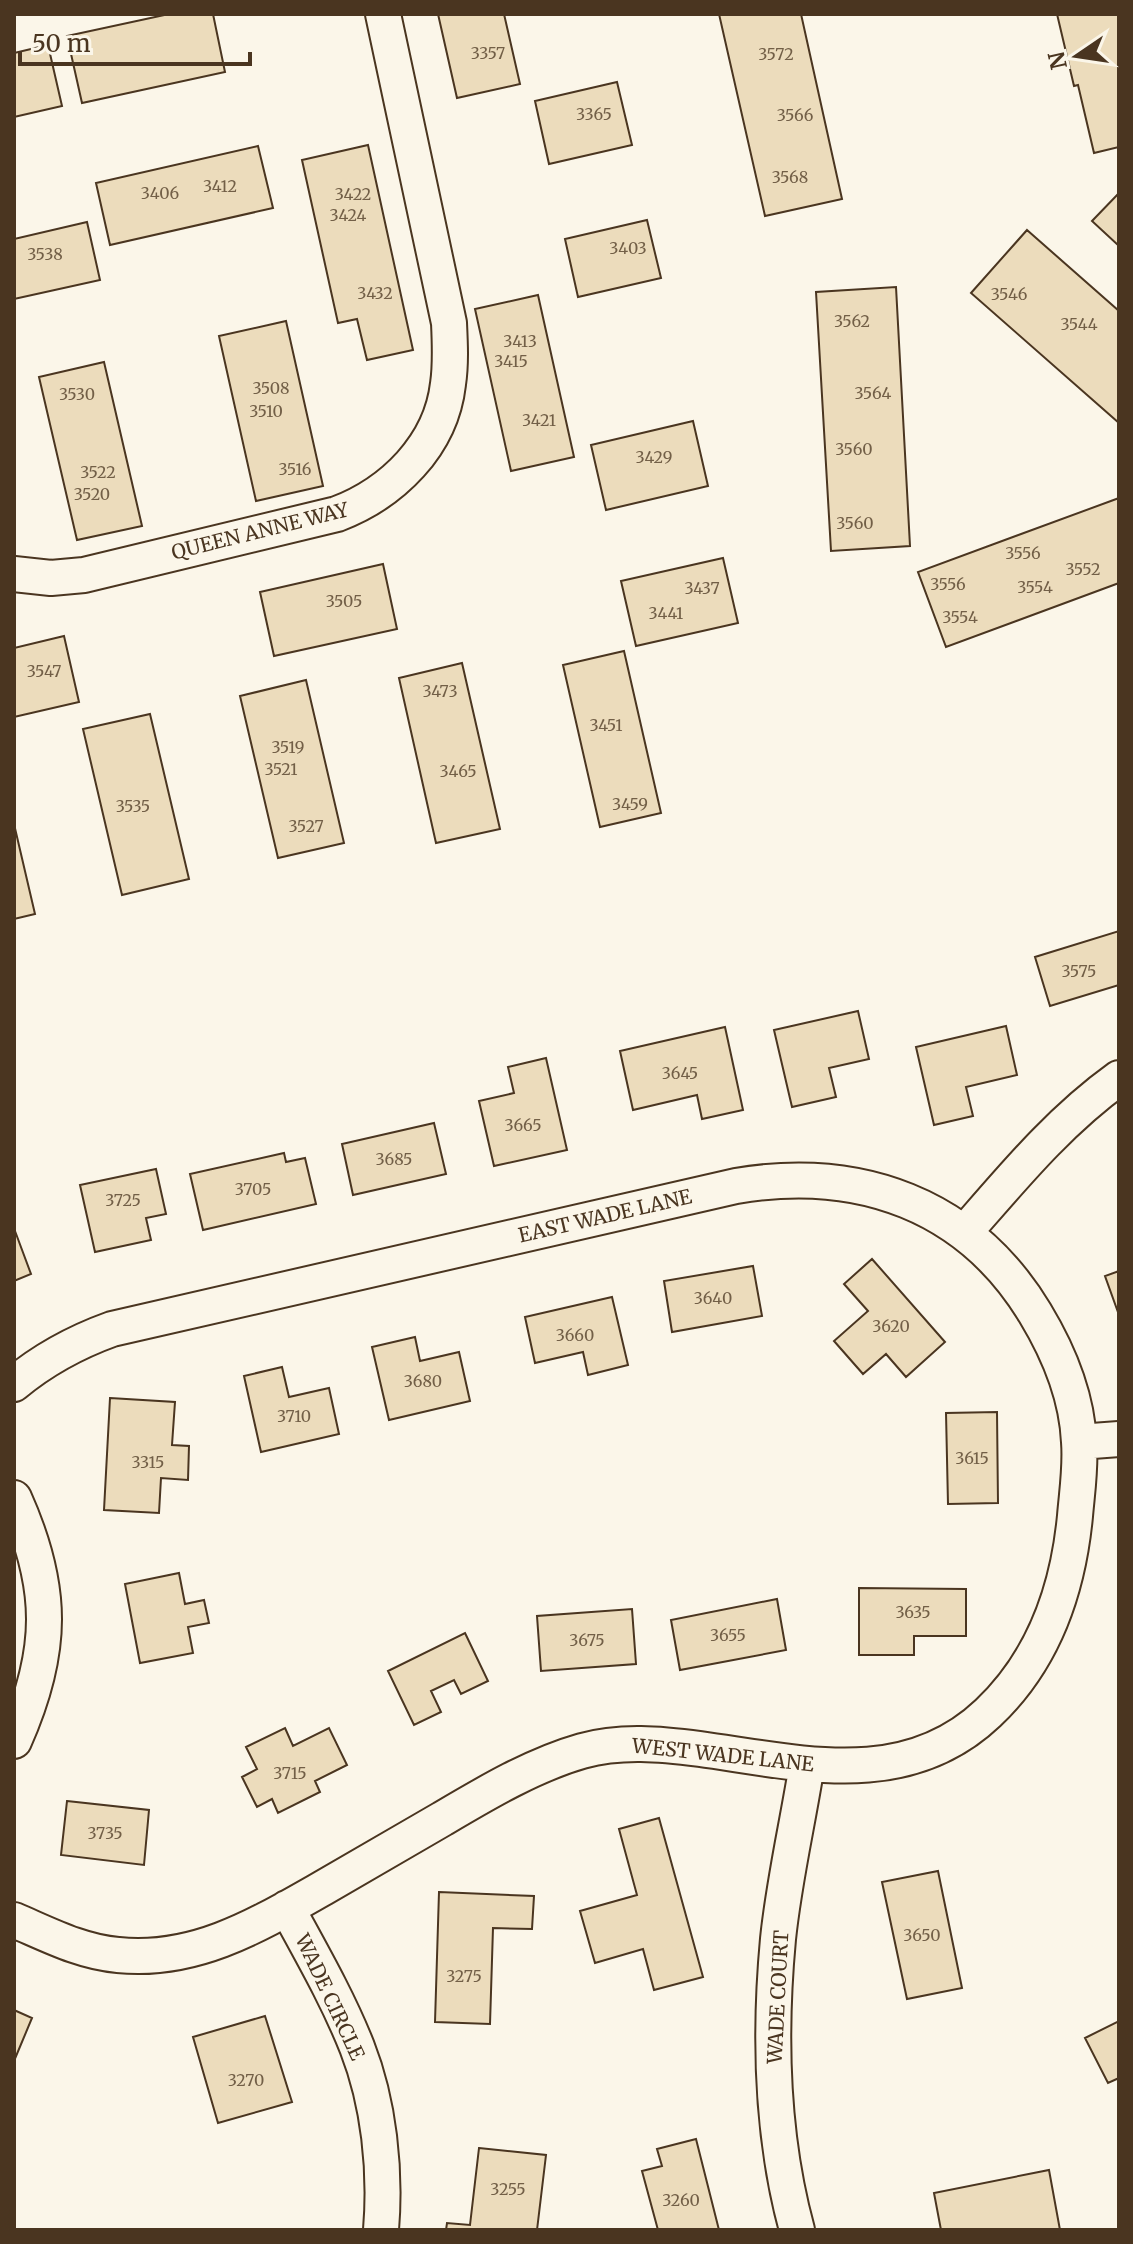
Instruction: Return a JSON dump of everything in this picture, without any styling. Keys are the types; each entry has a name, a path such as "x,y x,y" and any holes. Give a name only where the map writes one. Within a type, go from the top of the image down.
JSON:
{"street":[{"name":"QUEEN ANNE WAY","path":"14,574 51,578 84,575 337,514 360,505 383,490 409,467 424,447 448,388 451,356 449,323 383,14"},
{"path":"965,1232 1029,1157 1065,1121 1119,1078"},
{"name":"EAST WADE LANE","path":"14,1384 55,1354 112,1329 768,1180 836,1181 869,1187 928,1210 965,1232 1000,1263 1026,1298 1061,1364 1074,1407 1079,1442"},
{"path":"1079,1442 1119,1439"},
{"name":"WEST WADE LANE","path":"14,1920 86,1950 159,1956 196,1950 231,1938 287,1908 489,1791 584,1750 622,1744 662,1744 848,1767 910,1759 938,1747 965,1733 991,1710 1022,1674 1046,1631 1063,1589 1073,1539 1079,1442"},
{"path":"14,1498 32,1536 44,1609 38,1677 14,1741"},
{"name":"WADE COURT","path":"797,2230 777,2131 774,2024 779,1936 807,1764"},
{"name":"WADE CIRCLE","path":"287,1908 335,1999 362,2063 379,2137 381,2230"}],"building":[{"path":"169,14 213,14 225,72 82,103 67,36"},
{"path":"438,14 504,14 520,84 457,98"},
{"path":"719,14 801,14 842,199 765,216"},
{"path":"1057,14 1119,14 1119,147 1094,153"},
{"path":"48,45 62,106 14,117 14,53"},
{"path":"617,82 632,145 549,164 535,101"},
{"path":"368,145 413,350 367,360 357,319 338,323 302,160"},
{"path":"258,146 273,208 110,245 96,183"},
{"path":"1119,193 1119,246 1092,221"},
{"path":"647,220 661,278 578,297 565,239"},
{"path":"87,222 100,280 14,299 14,239"},
{"path":"1027,230 1119,311 1119,423 971,293"},
{"path":"896,287 910,546 831,551 816,292"},
{"path":"538,295 574,457 511,471 475,309"},
{"path":"286,321 323,486 256,501 219,336"},
{"path":"104,362 142,526 77,540 39,377"},
{"path":"693,421 708,486 606,510 591,445"},
{"path":"1119,498 1119,583 946,647 918,572"},
{"path":"723,558 738,623 636,646 621,581"},
{"path":"383,564 397,629 274,656 260,592"},
{"path":"64,636 79,702 14,717 14,648"},
{"path":"624,651 661,813 600,827 563,665"},
{"path":"462,663 500,829 436,843 399,678"},
{"path":"306,680 344,843 278,858 240,696"},
{"path":"150,714 189,879 122,895 83,729"},
{"path":"14,824 35,914 14,919"},
{"path":"1119,931 1119,985 1050,1006 1035,957"},
{"path":"858,1011 869,1059 829,1068 836,1097 792,1107 774,1030"},
{"path":"1006,1026 1017,1075 966,1087 973,1116 934,1125 916,1047"},
{"path":"725,1027 743,1110 702,1119 697,1095 633,1110 620,1051"},
{"path":"546,1058 567,1150 494,1166 479,1101 514,1093 508,1067"},
{"path":"434,1123 446,1174 353,1195 342,1144"},
{"path":"284,1153 286,1162 305,1158 316,1204 203,1230 190,1174"},
{"path":"156,1169 166,1214 146,1218 151,1240 95,1252 80,1185"},
{"path":"14,1232 31,1274 14,1281"},
{"path":"872,1259 945,1342 906,1377 886,1354 863,1374 834,1341 868,1311 844,1284"},
{"path":"753,1266 762,1316 672,1332 664,1281"},
{"path":"1119,1271 1119,1315 1105,1276"},
{"path":"612,1297 628,1365 588,1375 583,1352 535,1363 525,1317"},
{"path":"415,1337 420,1361 459,1352 470,1401 389,1420 372,1347"},
{"path":"282,1367 289,1397 329,1388 339,1434 261,1452 244,1376"},
{"path":"110,1398 175,1402 172,1445 189,1446 188,1480 161,1478 159,1513 104,1510"},
{"path":"997,1412 998,1503 948,1504 946,1413"},
{"path":"179,1573 185,1604 204,1600 209,1623 188,1627 193,1653 140,1663 125,1584"},
{"path":"859,1588 966,1589 966,1636 914,1636 914,1655 859,1655"},
{"path":"777,1599 786,1650 680,1670 671,1620"},
{"path":"632,1609 636,1664 541,1671 537,1616"},
{"path":"465,1633 488,1681 461,1694 454,1680 431,1691 441,1712 414,1725 388,1671"},
{"path":"285,1728 293,1746 329,1728 347,1765 315,1781 320,1792 278,1813 272,1799 257,1807 242,1777 257,1769 246,1747"},
{"path":"67,1801 149,1810 144,1865 61,1855"},
{"path":"659,1818 703,1977 654,1990 643,1949 595,1963 580,1911 637,1895 619,1829"},
{"path":"938,1871 962,1988 907,1999 882,1882"},
{"path":"439,1892 534,1896 532,1929 493,1928 490,2024 435,2022"},
{"path":"14,2010 32,2018 14,2061"},
{"path":"265,2016 292,2102 218,2123 193,2037"},
{"path":"1119,2021 1119,2078 1108,2083 1085,2038"},
{"path":"696,2139 719,2230 658,2230 642,2171 662,2166 657,2149"},
{"path":"479,2148 546,2155 537,2230 446,2230 447,2223 470,2225"},
{"path":"1049,2170 1060,2230 941,2230 934,2193"}]}
